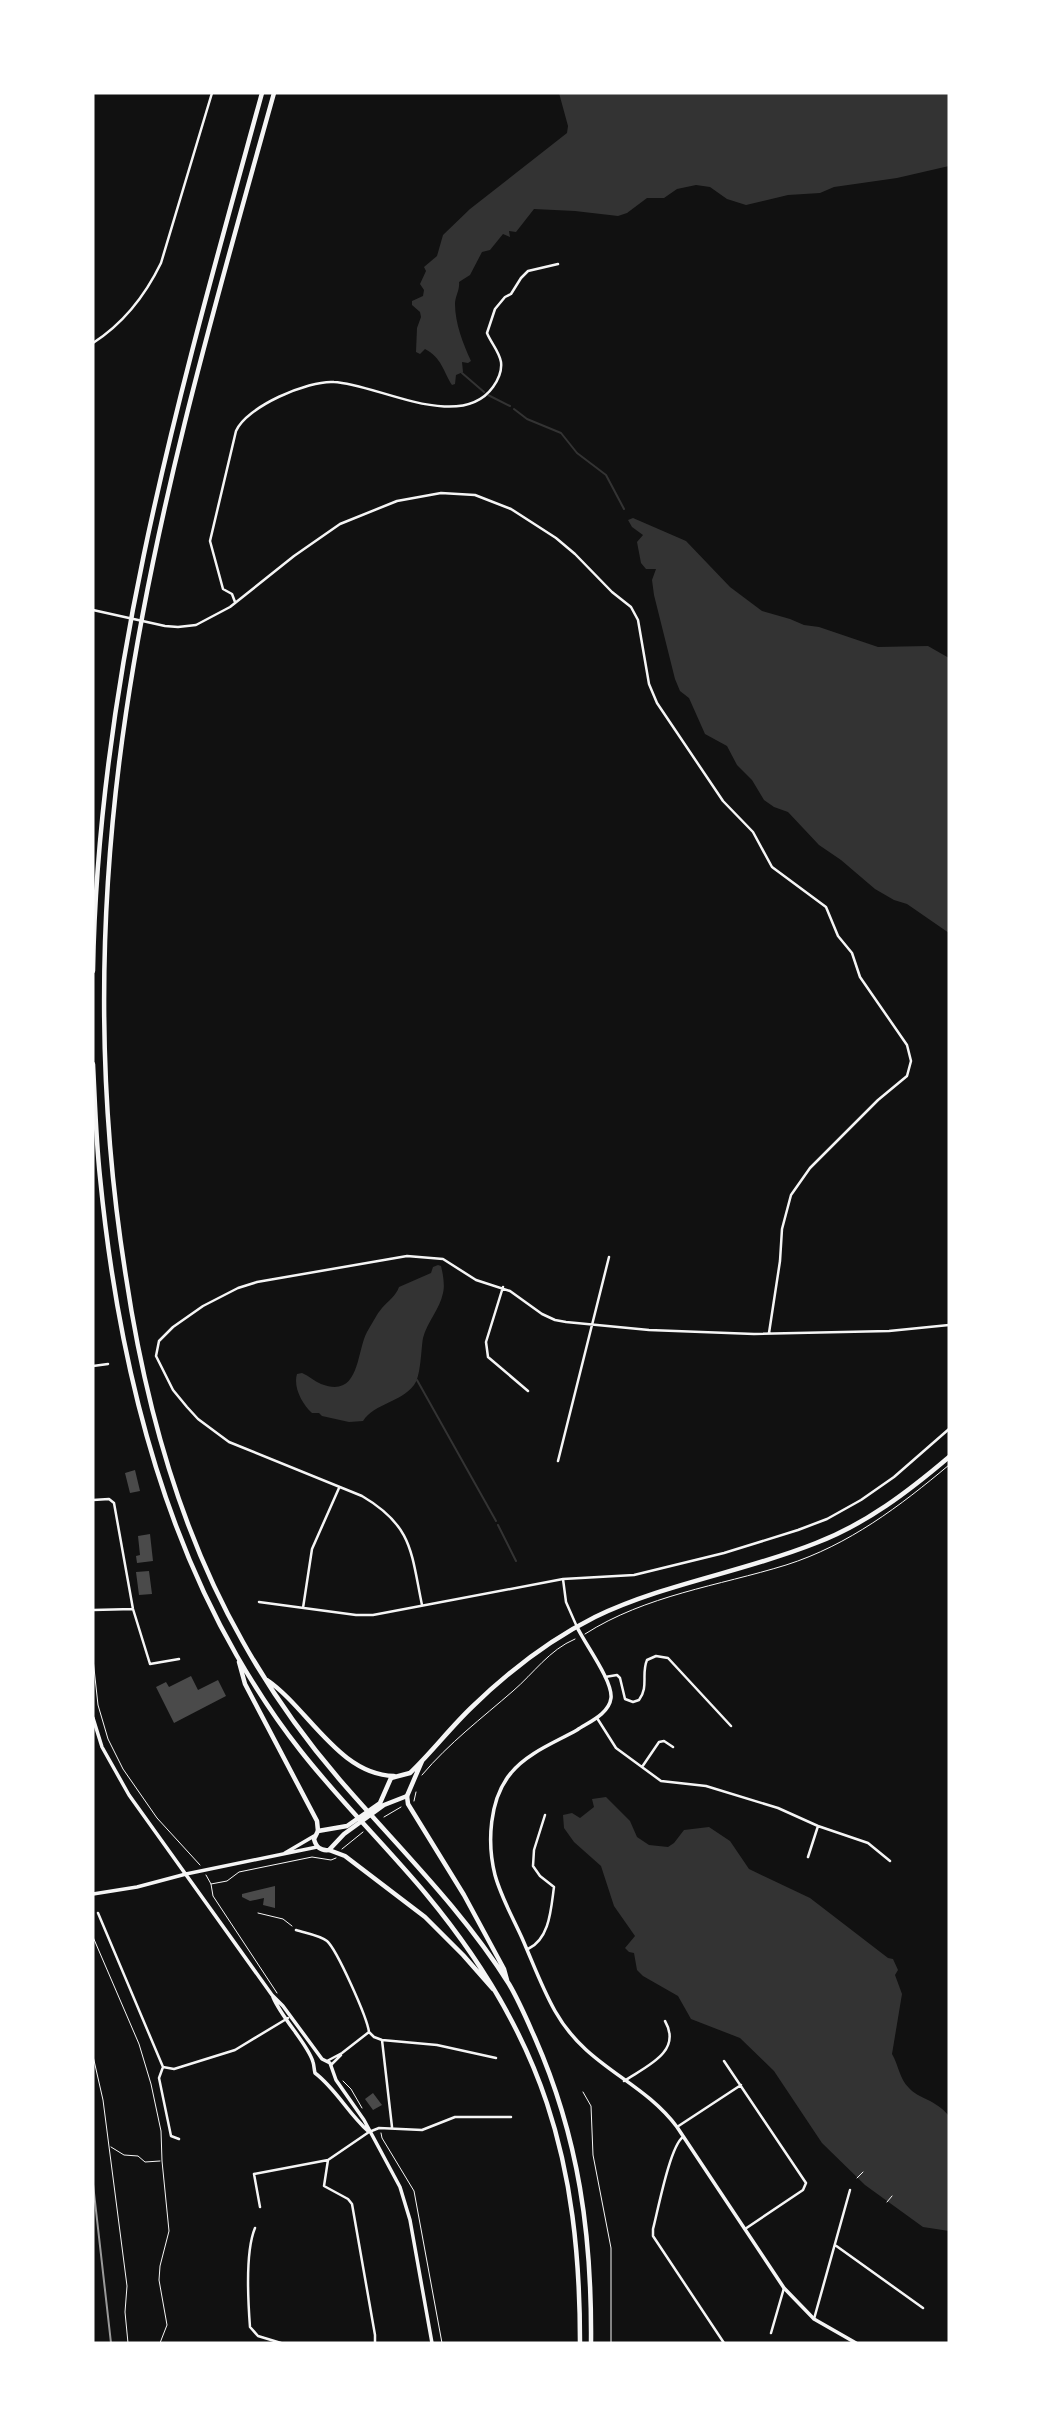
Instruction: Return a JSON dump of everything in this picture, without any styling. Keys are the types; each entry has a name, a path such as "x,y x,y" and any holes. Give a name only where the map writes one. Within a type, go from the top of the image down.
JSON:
{"main road":[{"path":"93,971 104,790 128,631 184,381 262,93"},
{"path":"274,93 182,434 139,632 126,712 114,805 103,995 109,1135 116,1214 140,1359 170,1474 198,1551 227,1613 263,1678 321,1757 465,1923 508,1984 551,2075 571,2140 586,2225 590,2268 591,2343"},
{"path":"93,1065 100,1177 113,1272 129,1360 150,1445 172,1514 198,1578 238,1658 297,1747 433,1903 467,1945 498,1994 538,2076 562,2152 575,2227 579,2343"},
{"path":"382,1804 389,1781 410,1773 470,1708 538,1650 577,1627 652,1594 763,1562 838,1534 881,1510 949,1457"},
{"path":"577,1627 610,1689 611,1698 606,1710 597,1718 516,1767 502,1787 491,1833 495,1876 556,2012 567,2029 590,2055 661,2107 784,2288 814,2319 848,2342 856,2343"},
{"path":"238,1658 245,1684 317,1821 317,1847"},
{"path":"263,1678 277,1687 308,1721 364,1769 377,1775 408,1779 411,1786"},
{"path":"93,1718 102,1747 129,1795 272,1995 330,2066 390,2165 405,2200 432,2343"},
{"path":"422,1761 407,1796 408,1804 464,1895 504,1969 508,1984"},
{"path":"328,1850 348,1828 382,1804 407,1796"},
{"path":"283,1854 316,1834 348,1828"},
{"path":"93,1894 137,1887 203,1870 317,1847 339,1852 425,1917 498,1994"},
{"path":"272,1995 314,2064 315,2073 322,2077 369,2132"},
{"path":"314,2064 322,2059"},
{"path":"322,2077 330,2066"}],"street":[{"path":"93,342 131,311 149,287 161,263 212,93"},
{"path":"235,603 232,594 223,589 210,545 239,425 273,399 306,386 325,382 353,385 426,404 455,407 477,400 492,389 500,370 500,358 487,333 495,309 511,294 528,271 558,264"},
{"path":"93,610 154,624 178,627 196,625 221,613 340,524 397,501 441,493 475,495 511,509 556,538 635,612 649,684 657,703 723,801 753,832 772,867 826,907 838,936 852,953 860,977 906,1045 911,1061 906,1076 810,1168 791,1195 782,1229 769,1333"},
{"path":"422,1605 411,1550 394,1519 381,1507 362,1496 229,1442 212,1430 198,1419 173,1390 156,1356 159,1341 188,1315 237,1288 390,1258 420,1255 443,1259 476,1280 503,1287 555,1320 649,1330 769,1333 889,1331 949,1325"},
{"path":"558,1461 609,1257"},
{"path":"503,1287 486,1342 486,1351 488,1357 528,1391"},
{"path":"93,1366 108,1364"},
{"path":"260,1602 373,1615 563,1579 634,1574 724,1553 798,1531 827,1519 894,1477 949,1429"},
{"path":"303,1609 312,1549 339,1488"},
{"path":"93,1500 109,1499 114,1503 132,1609 150,1664 179,1659"},
{"path":"563,1579 566,1602 577,1627"},
{"path":"93,1609 132,1609"},
{"path":"604,1677 617,1675 625,1699 633,1702 639,1700 644,1693 647,1660 656,1656 668,1658 731,1726"},
{"path":"597,1718 616,1748 660,1781 722,1790 778,1808 818,1826 868,1843 890,1861"},
{"path":"642,1767 659,1742 664,1741 673,1747"},
{"path":"527,1949 539,1942 545,1933 554,1887 533,1866 534,1850 544,1815"},
{"path":"808,1857 818,1826"},
{"path":"98,1913 163,2067 159,2078 170,2134 173,2138 180,2139"},
{"path":"296,1930 321,1938 331,1946 369,2032 374,2037 437,2045 496,2058"},
{"path":"163,2067 174,2069 234,2050 290,2017"},
{"path":"624,2081 654,2063 666,2052 670,2042 665,2021"},
{"path":"330,2066 369,2032"},
{"path":"382,2040 392,2128"},
{"path":"724,2061 806,2183 803,2190 746,2229"},
{"path":"677,2127 741,2085"},
{"path":"260,2207 254,2174 328,2160 369,2132 392,2128 422,2130 454,2118 511,2117"},
{"path":"683,2137 676,2145 653,2236 724,2343"},
{"path":"328,2160 329,2168 324,2186 352,2204 375,2343"},
{"path":"814,2319 850,2190"},
{"path":"256,2228 251,2237 250,2327 258,2336 281,2343"},
{"path":"835,2245 922,2308"},
{"path":"771,2333 784,2288"}],"path":[{"path":"423,1774 451,1744 566,1643 602,1623 653,1601 788,1564 836,1544 876,1522 949,1465"},
{"path":"93,1659 101,1719 107,1739 157,1818 178,1844 195,1857 211,1884 219,1884 239,1872 312,1857 331,1860 336,1858 344,1845 356,1837"},
{"path":"258,1913 283,1919 296,1930"},
{"path":"93,1937 122,2001 145,2062 162,2131 169,2231 160,2266 159,2280 167,2325 160,2343"},
{"path":"93,2056 103,2101 127,2286 125,2312 128,2343"},
{"path":"583,2092 591,2106 593,2155 611,2248 611,2343"},
{"path":"109,2146 124,2155 138,2156 145,2162 162,2161"},
{"path":"857,2178 863,2172"},
{"path":"887,2202 892,2196"}],"shaded area":[{"path":"559,93 949,93 949,166 897,178 834,187 820,193 788,195 746,205 727,199 710,187 696,185 677,189 664,198 647,198 627,213 618,216 534,209 516,232 509,231 510,237 503,234 490,250 482,252 470,275 459,282 455,304 456,319 471,361 462,362 463,372 456,375 455,384 452,385 435,356 425,349 420,354 416,352 417,328 421,317 412,301 423,296 424,290 420,284 426,271 424,267 437,256 443,235 470,209 567,133 568,126"},
{"path":"633,518 686,541 730,587 762,611 878,647 928,646 949,658 949,933 907,904 875,889 819,845 788,812 764,800 752,780 737,765 727,746 705,734 689,698 680,691 675,679 654,595 652,580 656,569 646,569 641,563 637,542 643,535 632,527 628,520"},
{"path":"438,1265 442,1269 444,1290 423,1338 414,1385 402,1396 374,1410 363,1421 349,1422 312,1413 299,1395 297,1374 302,1373 321,1384 334,1387 350,1380 363,1341 380,1311 399,1287 431,1273 433,1267"},
{"path":"606,1797 630,1821 637,1837 649,1845 668,1847 684,1830 709,1827 730,1841 749,1869 810,1898 888,1958 893,1959 898,1970 895,1975 902,1994 892,2054 909,2088 949,2116 949,2231 923,2227 865,2185 822,2143 774,2071 740,2038 691,2019 678,1996 637,1970 634,1953 625,1948 635,1936 614,1906 601,1866 574,1842 564,1828 563,1815 572,1813 580,1818 594,1807 592,1799"}],"building":[{"path":"135,1470 140,1491 130,1493 125,1473"},
{"path":"150,1534 153,1561 137,1563 136,1556 140,1555 138,1536"},
{"path":"149,1571 152,1594 139,1595 136,1572"},
{"path":"191,1676 198,1690 218,1680 226,1696 174,1723 156,1687 166,1682 169,1687"},
{"path":"275,1886 275,1908 263,1905 264,1898 250,1901 242,1897 242,1894"},
{"path":"373,2093 382,2105 373,2110 365,2099"}],"waterway":[{"path":"462,373 484,392"},
{"path":"488,395 510,406"},
{"path":"514,409 527,419 561,433 577,453 606,475 624,509"},
{"path":"417,1380 496,1521"},
{"path":"498,1525 516,1561"}],"railway":[{"path":"93,2184 111,2343"}]}
